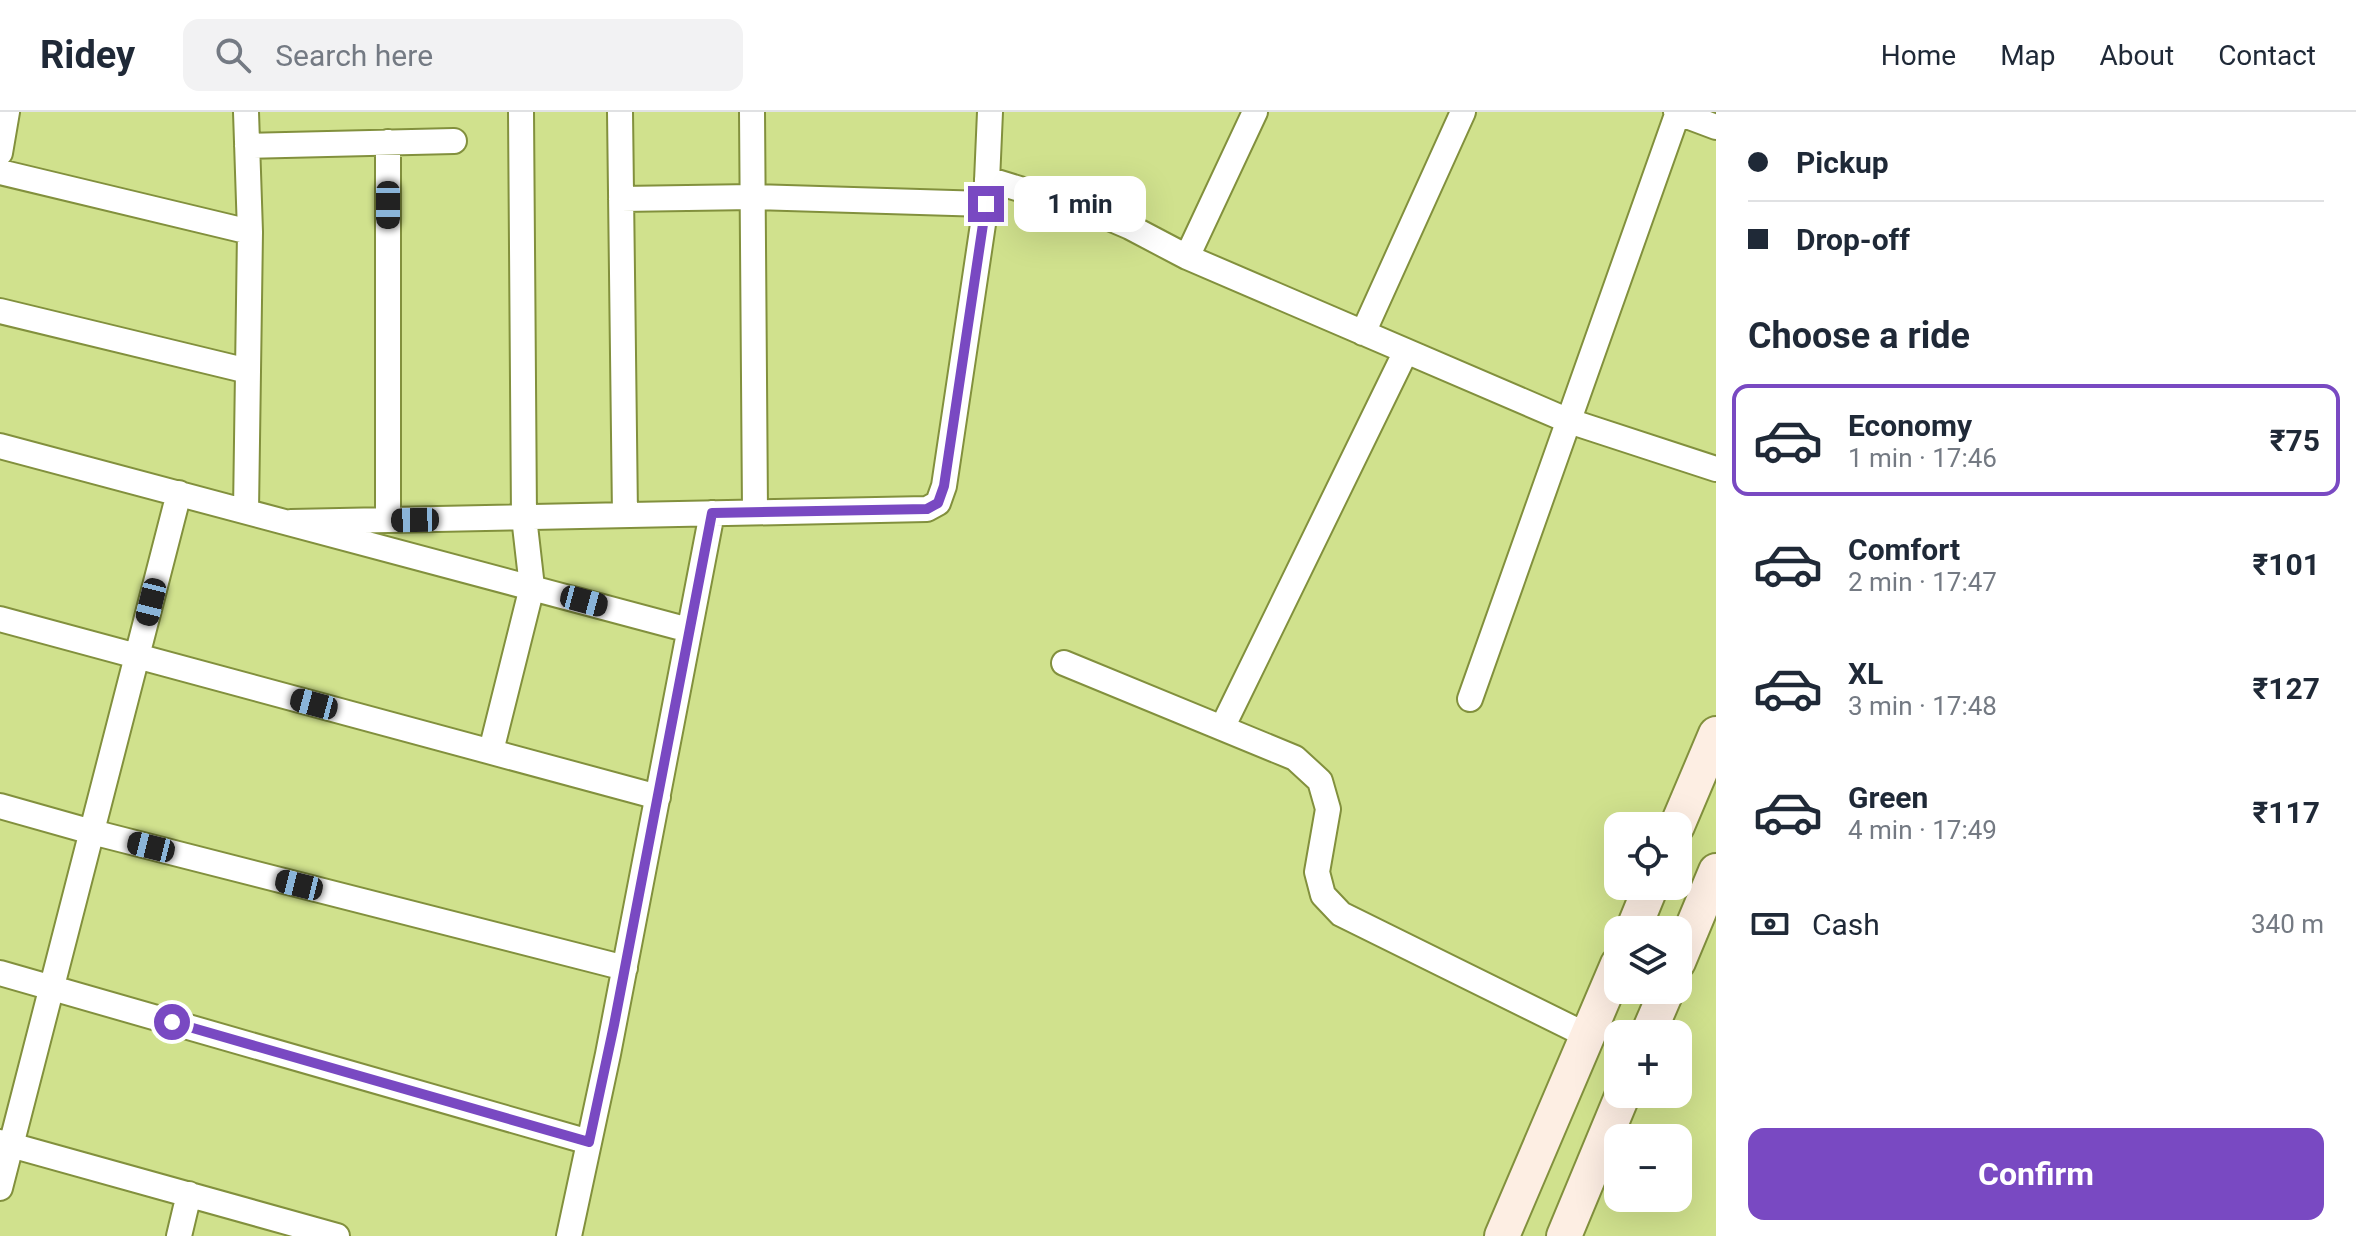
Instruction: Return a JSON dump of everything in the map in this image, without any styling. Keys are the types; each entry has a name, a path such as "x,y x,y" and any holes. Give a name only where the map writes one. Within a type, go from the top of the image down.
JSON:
{"main road":[{"path":"1683,812 1716,734"},
{"path":"1692,928 1716,871"},
{"path":"1502,1236 1604,998"},
{"path":"1564,1236 1617,1108"}],"street":[{"path":"0,153 7,112"},
{"path":"246,112 250,232 246,511"},
{"path":"491,751 532,587 524,517 521,112"},
{"path":"620,112 625,515"},
{"path":"752,112 755,512"},
{"path":"291,522 927,509 938,503 944,486 986,204 990,112"},
{"path":"1187,257 1255,112"},
{"path":"1363,333 1463,112"},
{"path":"1470,699 1677,112 1716,127"},
{"path":"247,146 454,141"},
{"path":"388,142 388,520"},
{"path":"0,172 250,232"},
{"path":"987,179 1095,212 1187,257 1569,421 1716,469"},
{"path":"621,199 753,197 986,204"},
{"path":"0,311 248,371"},
{"path":"1222,728 1406,351"},
{"path":"0,446 689,630"},
{"path":"0,1188 6,1143 52,987 179,493"},
{"path":"569,1236 625,968 712,513"},
{"path":"0,619 658,797"},
{"path":"1064,663 1295,758 1320,781 1328,809 1317,872 1323,895 1341,914 1588,1036"},
{"path":"0,806 625,968"},
{"path":"0,973 589,1142"},
{"path":"6,1143 337,1236"},
{"path":"179,1236 189,1194"}],"route":[{"path":"172,1022 589,1142 712,513 927,509 938,503 944,486 986,204"}]}
